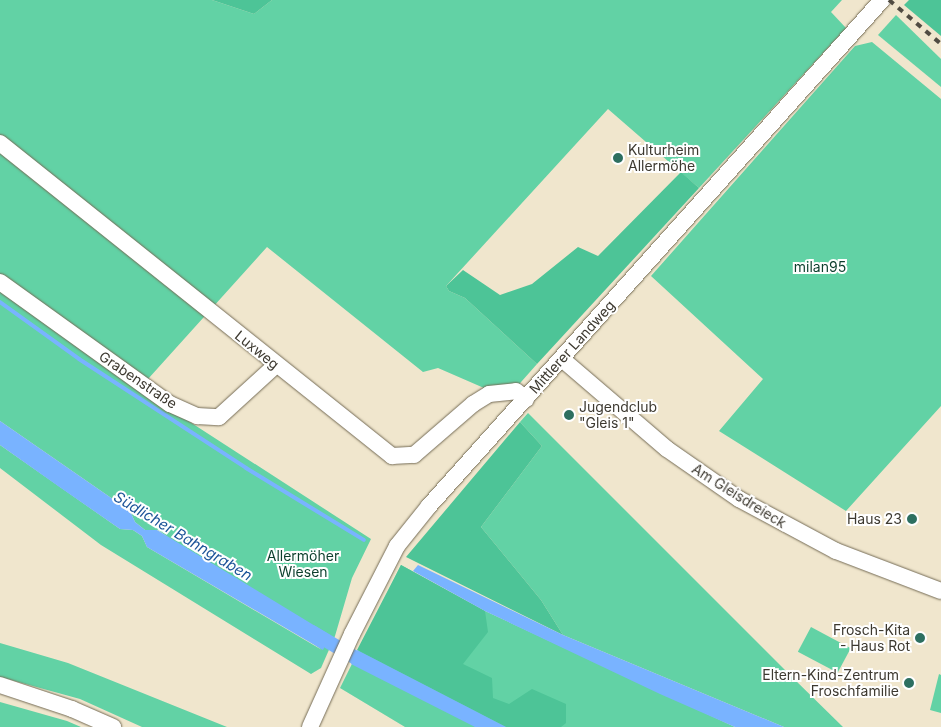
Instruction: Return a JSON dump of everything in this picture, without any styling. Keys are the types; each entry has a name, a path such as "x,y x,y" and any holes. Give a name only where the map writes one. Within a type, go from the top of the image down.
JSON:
{"street":[{"name":"Mittlerer Landweg","path":"310,727 352,634 397,546 882,0"},
{"name":"Luxweg","path":"0,143 392,456 400,458 414,455 473,404 489,394 516,391 526,399"},
{"name":"Grabenstraße","path":"0,282 170,404 196,416 219,418 276,365"},
{"name":"Am Gleisdreieck","path":"562,359 667,449 739,499 836,550 941,591"},
{"path":"0,685 72,709 113,727"}],"green space":[{"name":"Allermöher Wiesen","path":"0,0 212,0 254,14 272,0 842,0 831,12 846,28 699,188 608,109 446,286 449,291 465,298 537,364 507,398 438,368 423,372 267,247 139,389 371,539 352,578 335,636 321,668 311,674 101,545 0,468 0,445 120,529 133,530 142,536 147,547 322,650 158,530 145,530 135,522 130,511 0,421"},
{"path":"212,0 272,0 254,14"},
{"path":"909,0 941,0 941,36 904,5"},
{"path":"896,15 941,59 941,87 878,35"},
{"name":"milan95","path":"872,42 941,99 941,406 846,511 719,431 763,379 651,276 855,46"},
{"path":"681,172 699,188 537,364 465,298 449,291 446,286 463,270 500,295 532,284 578,247 598,256"},
{"path":"528,413 843,727 784,727 563,635 541,600 481,527 542,446 520,422"},
{"path":"520,422 542,446 481,527 541,600 563,635 406,557"},
{"path":"401,565 485,611 735,727 405,727 340,688"},
{"path":"401,565 485,611 488,632 463,664 492,678 493,698 509,704 532,689 566,704 566,723 561,727 506,727 357,650"},
{"path":"811,627 851,648 838,673 798,652"},
{"path":"0,643 68,663 227,727 142,727 80,699 0,677"},
{"path":"939,674 941,675 941,713 930,710"},
{"path":"0,702 67,721 81,727 0,727"}],"water":[{"path":"0,421 130,511 135,522 145,530 157,530 330,635 323,650 147,547 142,536 133,530 120,529 0,445"},
{"path":"418,565 563,635 784,727 735,727 660,694 485,611 413,571"},
{"path":"357,650 506,727 475,727 351,664"}],"waterway":[{"path":"0,302 79,359 246,468 364,540"},
{"name":"Südlicher Bahngraben","path":"312,632 354,657"}],"railway":[{"path":"889,0 941,44"}],"place":[{"name":"Kulturheim Allermöhe","path":"618,158"},
{"name":"Jugendclub \"Gleis 1\"","path":"569,415"},
{"name":"Haus 23","path":"912,519"},
{"name":"Frosch-Kita - Haus Rot","path":"920,638"},
{"name":"Eltern-Kind-Zentrum Froschfamilie","path":"909,683"}]}
